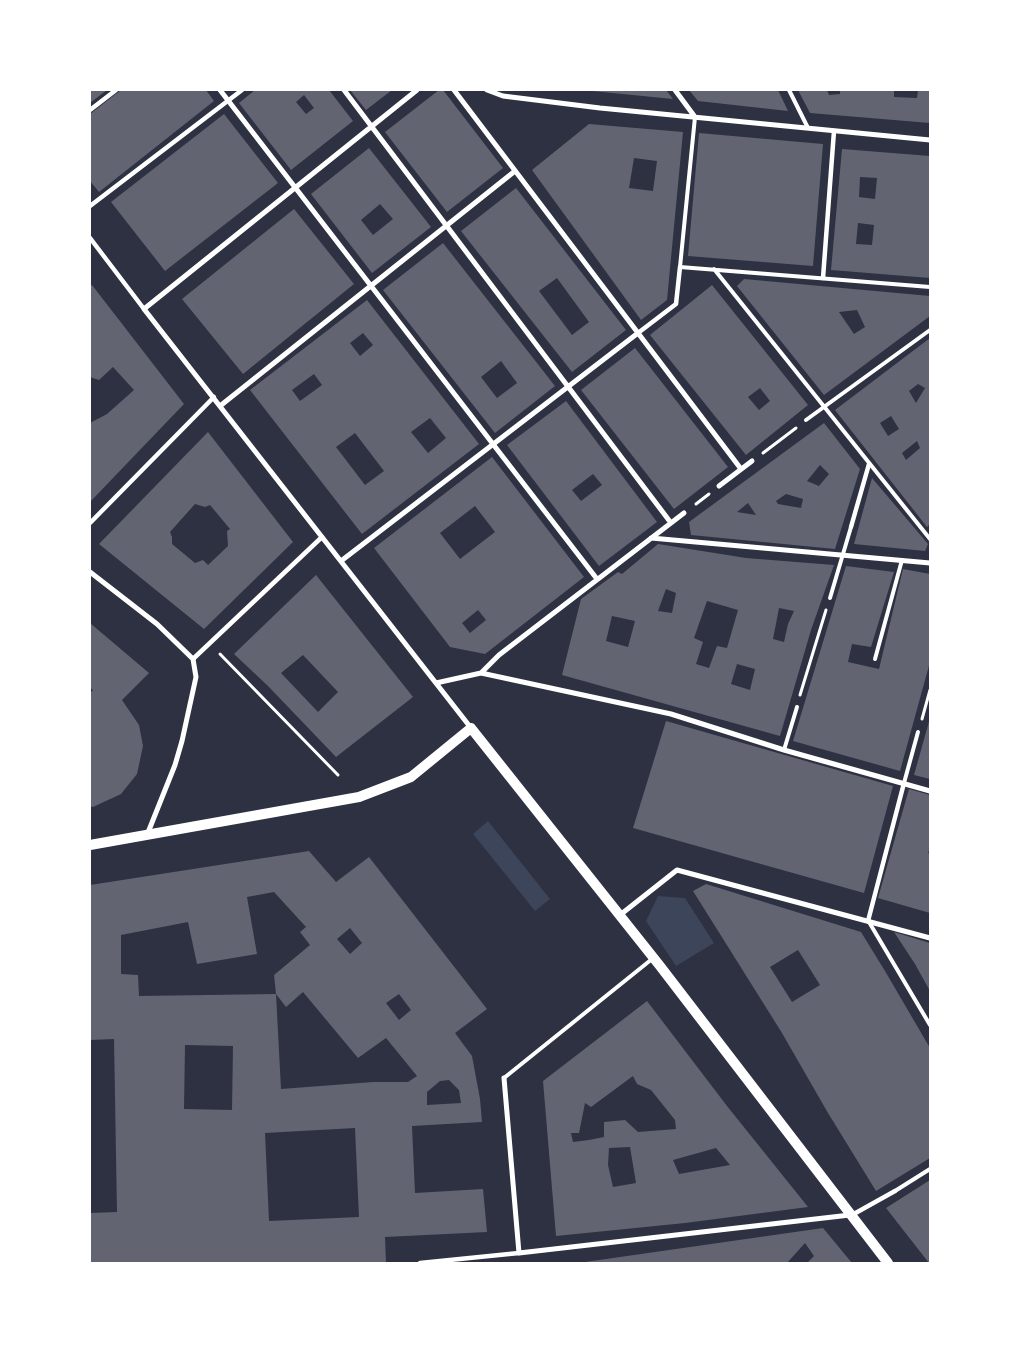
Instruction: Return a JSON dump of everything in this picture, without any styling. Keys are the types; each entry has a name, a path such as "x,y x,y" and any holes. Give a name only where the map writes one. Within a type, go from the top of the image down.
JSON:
{"main road":[{"path":"90,845 359,797 411,777 471,728 620,914 888,1263"}],"street":[{"path":"90,110 116,90"},
{"path":"220,90 597,579"},
{"path":"90,206 242,90"},
{"path":"344,90 671,523"},
{"path":"144,309 417,90"},
{"path":"454,90 741,469"},
{"path":"487,90 503,96 600,108 930,140"},
{"path":"675,90 695,117"},
{"path":"823,278 834,131"},
{"path":"220,406 515,171"},
{"path":"90,238 471,728"},
{"path":"341,561 676,304 680,267"},
{"path":"90,523 214,397"},
{"path":"719,486 752,461"},
{"path":"851,527 869,464"},
{"path":"481,673 499,655 684,513"},
{"path":"193,659 322,537"},
{"path":"651,538 930,563"},
{"path":"90,572 157,624 193,659 196,676 182,741 175,765 146,835"},
{"path":"436,682 481,673 671,714 784,750 930,791"},
{"path":"868,921 904,783"},
{"path":"620,914 677,870 930,938"},
{"path":"504,1078 519,1253"},
{"path":"420,1263 852,1215 895,1191"}],"lane":[{"path":"788,90 808,128"},
{"path":"695,117 680,267 930,287"},
{"path":"714,269 930,539"},
{"path":"806,420 930,330"},
{"path":"830,598 851,527"},
{"path":"875,659 902,560"},
{"path":"784,750 797,707"},
{"path":"904,783 918,732"},
{"path":"868,921 930,1025"},
{"path":"504,1078 654,958"},
{"path":"895,1191 930,1169"}],"path":[{"path":"752,461 806,420"},
{"path":"684,513 719,486"},
{"path":"797,707 830,598"},
{"path":"210,643 338,775"},
{"path":"918,732 930,690"}],"shaded area":[{"path":"488,821 550,899 535,911 473,834"},
{"path":"658,896 685,898 714,943 676,966 646,921"}],"building":[{"path":"90,90 107,90 90,103"},
{"path":"121,90 206,90 214,101 99,192 90,181 90,114"},
{"path":"255,90 329,90 353,121 291,170 239,103","holes":["304,95 314,108 306,114 296,102"]},
{"path":"350,90 392,90 366,110"},
{"path":"439,90 443,90 503,168 447,212 385,132"},
{"path":"666,90 673,99 592,91"},
{"path":"689,90 778,90 788,111 698,101"},
{"path":"798,90 827,90 829,95 840,94 840,90 894,90 894,97 917,98 918,90 930,90 930,123 810,113"},
{"path":"224,114 278,183 165,271 111,202"},
{"path":"589,124 683,132 667,300 641,320 532,170","holes":["634,158 657,161 653,191 629,188"]},
{"path":"699,133 823,144 813,266 688,256"},
{"path":"369,148 431,227 372,273 311,194","holes":["380,204 393,219 373,235 361,220"]},
{"path":"842,149 930,156 930,278 831,270","holes":["860,177 877,178 875,199 859,197","858,223 874,225 872,245 856,244"]},
{"path":"516,188 626,330 572,372 461,231","holes":["557,278 589,322 572,335 539,291"]},
{"path":"294,209 354,284 243,374 182,299"},
{"path":"443,243 555,386 495,433 383,290","holes":["501,361 517,383 497,398 481,377"]},
{"path":"744,279 930,296 930,316 824,395 737,286","holes":["857,310 865,327 854,334 839,312"]},
{"path":"92,285 184,404 90,502 90,423 107,414 134,390 113,367 99,380 90,377 90,286"},
{"path":"712,285 808,405 746,455 650,335","holes":["760,388 770,401 759,410 748,397"]},
{"path":"367,300 479,444 362,534 250,390","holes":["363,333 373,345 360,356 350,343","314,374 322,385 300,401 292,390","430,418 446,438 428,453 411,432","355,433 384,471 365,485 336,447"]},
{"path":"930,338 930,524 927,527 835,410","holes":["918,384 925,388 916,403 909,391","891,416 899,429 888,436 880,423","917,441 920,448 906,460 902,453"]},
{"path":"635,348 728,467 674,509 581,390"},
{"path":"566,401 657,522 599,566 507,445","holes":["593,474 602,485 581,501 572,490"]},
{"path":"824,423 860,469 835,549 691,535 689,522","holes":["820,465 829,474 819,486 807,481","786,494 803,499 801,508 778,504 776,501","748,503 756,515 737,512"]},
{"path":"208,432 293,542 204,629 99,544","holes":["195,504 205,507 210,505 230,529 227,531 228,546 208,565 203,560 195,563 172,544 170,532"]},
{"path":"492,457 584,577 485,654 450,647 374,548","holes":["475,506 495,532 460,559 440,533","478,610 486,620 470,633 462,623"]},
{"path":"872,478 928,544 925,551 854,544"},
{"path":"658,544 746,558 834,565 811,630 780,736 562,675 581,599 618,572 622,574","holes":["666,589 676,593 672,613 658,611","707,601 738,610 727,648 717,646 709,668 696,664 703,642 694,638","779,608 794,611 788,624 784,642 773,639","612,616 635,621 628,647 606,641","737,664 755,669 750,690 731,684"]},
{"path":"846,566 894,572 871,647 852,644 848,662 879,669 903,569 930,574 930,662 900,771 793,741"},
{"path":"316,575 413,697 336,757 268,686 234,654","holes":["303,655 338,692 318,712 281,673"]},
{"path":"90,623 149,673 122,700 139,725 143,746 137,774 121,794 93,807 90,806 90,693 93,690 90,688"},
{"path":"930,718 930,779 914,775"},
{"path":"666,721 893,786 864,893 633,828"},
{"path":"909,789 930,795 930,848 928,853 930,854 930,913 878,898"},
{"path":"309,851 336,882 369,857 487,1009 455,1033 472,1056 482,1122 412,1126 415,1193 483,1189 487,1232 385,1237 386,1263 90,1263 90,1213 117,1212 114,1039 90,1040 90,885","holes":["274,892 306,927 300,932 310,945 274,975 276,994 139,996 138,975 121,974 121,935 188,922 197,964 257,954 247,897","350,928 362,943 350,954 337,939","303,992 358,1058 386,1038 417,1076 408,1082 373,1082 281,1089 276,994 286,1007","399,994 411,1010 399,1020 386,1003","185,1045 233,1046 232,1110 184,1109","449,1080 459,1090 461,1103 427,1105 427,1092 440,1081","355,1128 359,1217 269,1221 265,1133"]},
{"path":"706,884 861,932 930,1048 930,1158 876,1191 782,1033 693,891","holes":["798,950 820,985 792,1002 770,967"]},
{"path":"894,932 930,943 930,991 915,964"},
{"path":"647,1001 727,1106 808,1207 685,1223 556,1236 543,1081","holes":["633,1076 637,1084 651,1090 675,1120 676,1129 638,1132 625,1120 604,1122 604,1137 573,1142 571,1133 579,1133 585,1103 591,1107","630,1147 636,1183 613,1187 608,1165 609,1148","716,1148 730,1165 679,1174 673,1160"]},
{"path":"930,1180 930,1263 929,1263 886,1208"},
{"path":"823,1228 852,1263 807,1263 814,1256 805,1243 787,1263 578,1263"}]}
